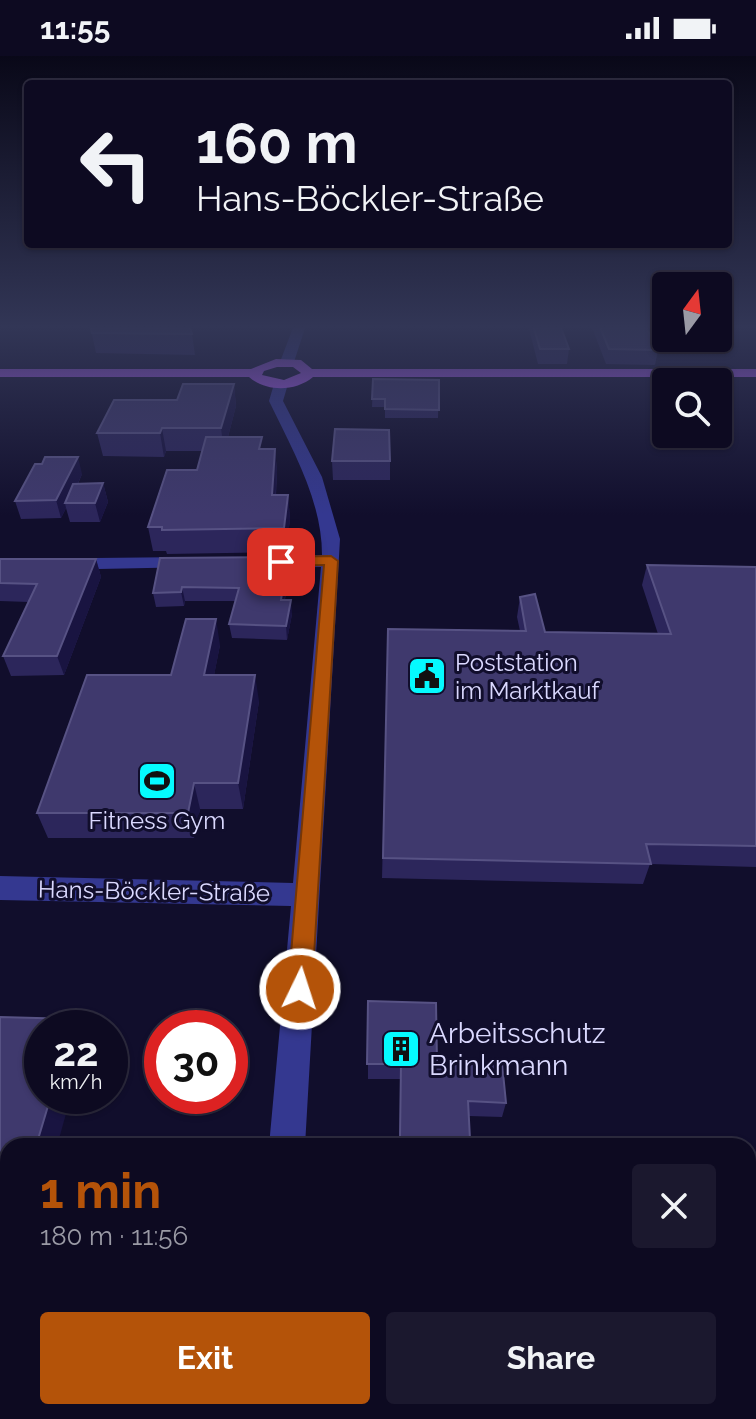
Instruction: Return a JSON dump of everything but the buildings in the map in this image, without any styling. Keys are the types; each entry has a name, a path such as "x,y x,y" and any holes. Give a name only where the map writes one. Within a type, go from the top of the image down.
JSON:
{"street":[{"path":"280,389 276,401 314,477 331,539 288,1138"},
{"path":"235,562 331,561"},
{"path":"0,565 205,563"},
{"name":"Hans-Böckler-Straße","path":"0,888 307,895"}],"place":[{"name":"Poststation im Marktkauf","path":"427,676"},
{"name":"Fitness Gym","path":"157,781"},
{"name":"Arbeitsschutz Brinkmann","path":"401,1049"}],"route":[{"path":"281,562 331,561 300,989"}]}
